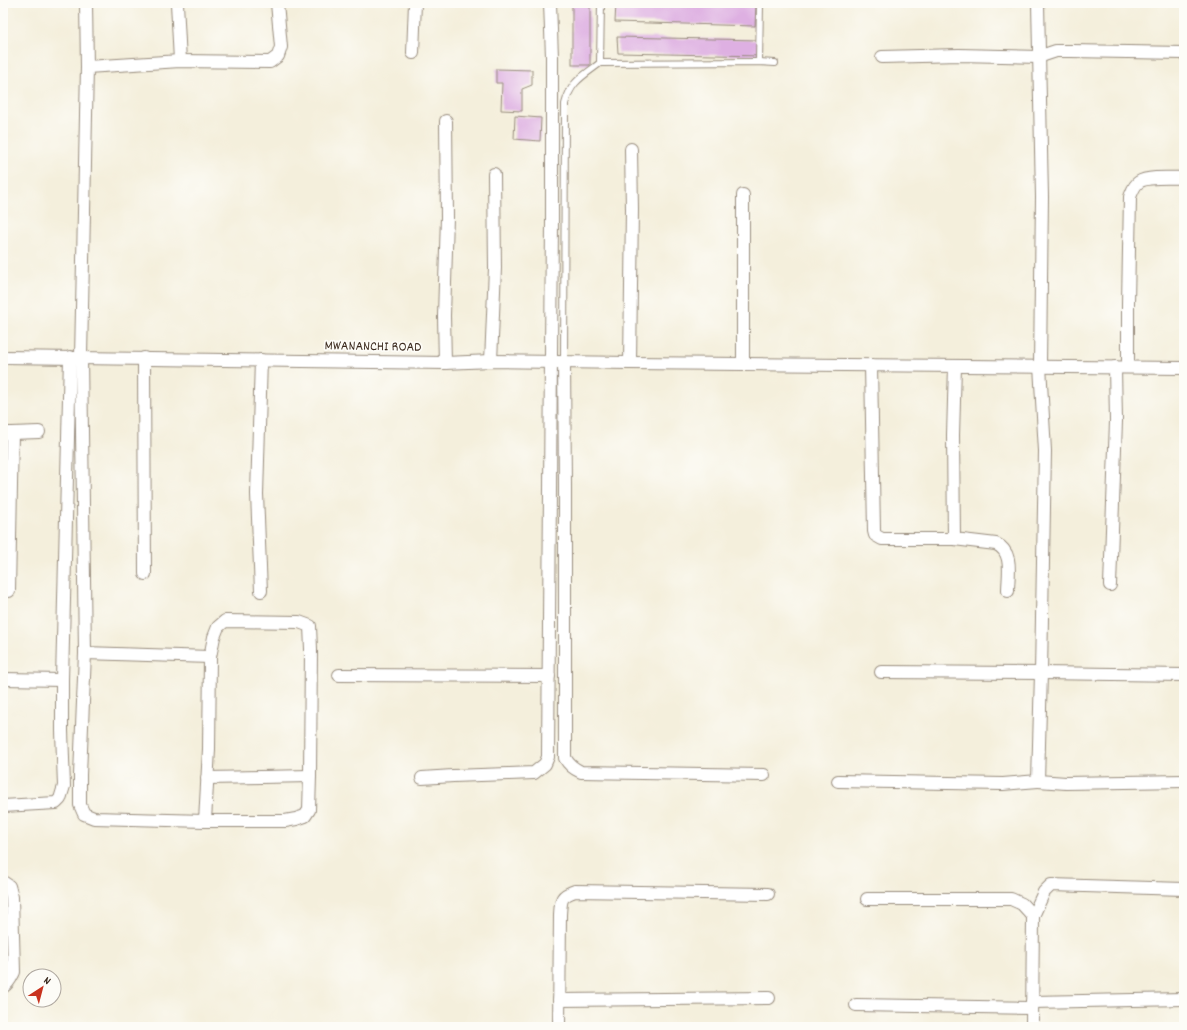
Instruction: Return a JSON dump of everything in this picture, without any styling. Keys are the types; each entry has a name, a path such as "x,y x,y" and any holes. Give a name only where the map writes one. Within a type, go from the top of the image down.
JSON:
{"street":[{"path":"3,806 56,803 60,799 64,786 62,680 87,67 86,3"},
{"path":"178,3 180,61"},
{"path":"87,67 180,61 270,62 278,56 281,47 277,3"},
{"path":"413,53 415,3"},
{"path":"422,778 534,773 545,764 548,757 552,221 552,57 550,3"},
{"path":"1038,3 1042,197 1040,366 1045,451 1038,782"},
{"path":"882,57 958,55 1038,57 1056,51 1071,50 1184,53"},
{"path":"445,363 446,121"},
{"path":"630,363 632,209 631,149"},
{"path":"491,361 495,268 494,174"},
{"path":"1128,367 1130,197 1139,182 1148,179 1184,178"},
{"path":"743,195 743,364"},
{"name":"MWANANCHI ROAD","path":"3,357 445,363 491,361 955,366 1114,366 1184,368"},
{"path":"76,357 85,653 80,804 84,814 94,818 205,821 285,821 305,816 309,810 310,776 310,626 299,622 225,621 218,627 214,637 210,658 205,821"},
{"path":"144,358 145,574"},
{"path":"261,360 257,494 261,591"},
{"path":"564,362 565,758 569,765 581,772 764,775"},
{"path":"871,365 875,535 882,539 954,540 996,544 1006,551 1008,557 1008,591"},
{"path":"954,540 953,435 955,366"},
{"path":"1110,585 1116,421 1114,366"},
{"path":"9,591 8,433 38,432"},
{"path":"85,653 210,658"},
{"path":"881,672 1041,672 1184,675"},
{"path":"339,676 549,676"},
{"path":"3,679 62,680"},
{"path":"207,778 310,776"},
{"path":"838,781 1003,784 1038,782 1184,781"},
{"path":"3,882 9,886 12,897 14,972 11,979 3,987"},
{"path":"1032,1027 1032,916 1044,892 1051,886 1184,889"},
{"path":"559,1027 560,915 561,901 566,894 575,891 768,894"},
{"path":"867,899 1011,899 1022,904 1032,916"},
{"path":"559,1000 769,998"},
{"path":"856,1005 1032,1005 1184,999"}],"lane":[{"path":"600,63 601,3"},
{"path":"759,62 760,3"},
{"path":"564,362 565,104 568,93 573,84 600,63 775,63"}],"building":[{"path":"572,3 590,3 590,65 572,65"},
{"path":"616,3 756,6 755,26 615,22"},
{"path":"617,37 759,40 762,56 618,53"},
{"path":"496,69 532,70 532,85 522,89 522,111 501,110 502,83 496,83"},
{"path":"515,116 541,118 540,141 514,139"}]}
